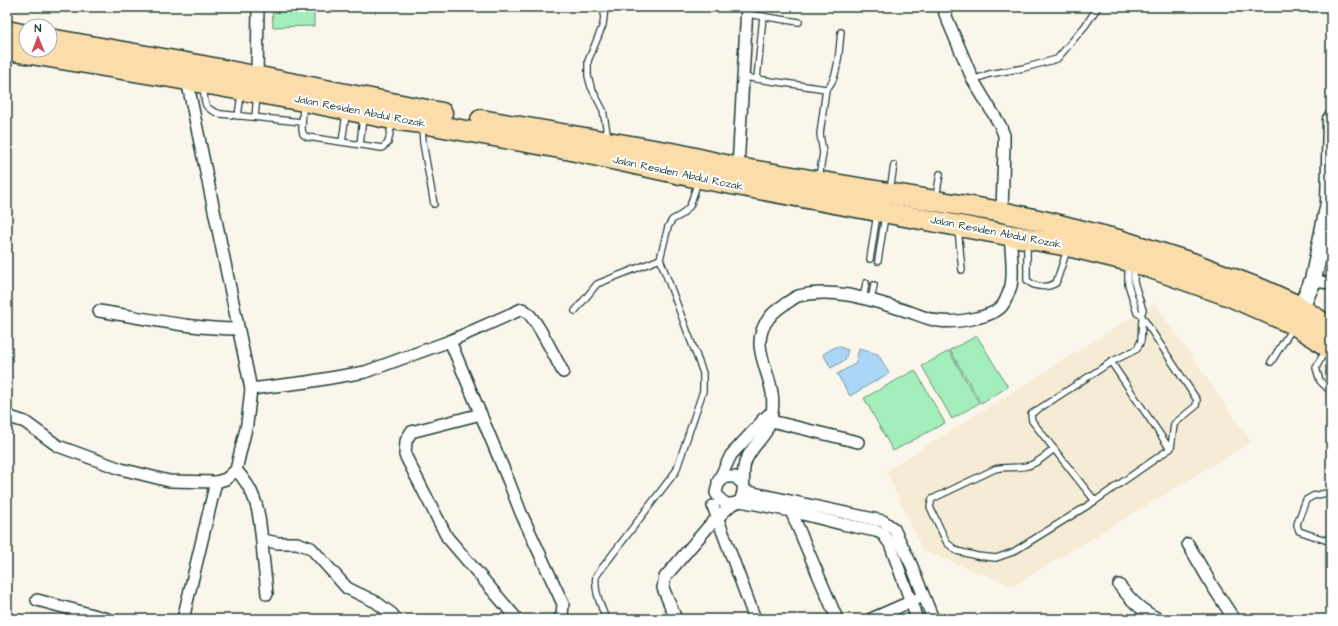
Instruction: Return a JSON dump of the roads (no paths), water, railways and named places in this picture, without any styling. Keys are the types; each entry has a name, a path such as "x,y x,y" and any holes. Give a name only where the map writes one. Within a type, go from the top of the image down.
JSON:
{"highway":[{"path":"7,31 18,33"},
{"name":"Jalan Residen Abdul Rozak","path":"58,41 252,87 304,101 392,119 571,150 699,178 884,206 935,202 1002,212 1122,241 1192,263 1263,290 1296,324 1316,338 1326,351"},
{"name":"Jalan Residen Abdul Rozak","path":"7,50 196,81 252,87 444,114 677,154 738,168 818,182 884,206 1021,242 1066,253 1131,261 1230,296 1296,324 1331,328"}],"street":[{"path":"252,87 258,7"},
{"path":"944,7 945,14 972,80 1000,125 1004,135 1002,212"},
{"path":"738,168 751,78 749,12"},
{"path":"7,416 26,422 58,446 121,469 169,481 216,482 226,478 236,470 247,424 251,389 238,329 196,81"},
{"path":"1296,324 1325,253 1329,203 1331,118"},
{"path":"676,619 664,588 665,577 708,527 739,495 748,456 765,433 767,420 772,410 772,392 760,355 760,343 761,332 768,318 796,297 834,292 939,321 970,319 991,314 1003,305 1011,285 1012,264 1021,242"},
{"path":"1313,280 1331,284"},
{"path":"251,389 307,382 365,372 450,341 522,309 526,310 543,335 562,372"},
{"path":"99,312 194,326 220,329 238,329"},
{"path":"450,341 521,513 563,604 562,615 558,619"},
{"path":"481,414 411,432 406,441 406,455 447,537 517,619"},
{"path":"767,420 858,442"},
{"path":"708,527 717,489 731,455 767,420"},
{"path":"236,470 248,484 256,504 263,540 262,553 267,594"},
{"path":"717,489 725,477 735,477 739,495"},
{"path":"183,619 216,482"},
{"path":"717,489 721,501 739,495 883,521 894,529 911,564 933,619"},
{"path":"739,495 791,511 876,531 883,534 890,544 911,602 913,618 929,608"},
{"path":"713,506 755,619"},
{"path":"791,511 837,619"},
{"path":"842,524 844,513"},
{"path":"883,534 891,526"},
{"path":"263,540 278,543 297,543 310,548 347,588 376,602 392,614 396,619"},
{"path":"1188,544 1234,619"},
{"path":"1119,585 1132,600 1147,613 1159,619"},
{"path":"871,619 924,596"},
{"path":"37,600 108,619"}],"lane":[{"path":"605,7 603,25 588,61 588,76 591,87 603,110 608,142"},
{"path":"972,80 989,74 1024,68 1057,59 1085,26 1098,7"},
{"path":"749,12 799,22"},
{"path":"763,16 751,78 826,89"},
{"path":"818,182 823,153 820,134 826,89 835,76 841,32"},
{"path":"196,81 207,108 212,111 221,114 302,122"},
{"path":"238,116 252,87"},
{"path":"252,87 255,117"},
{"path":"304,101 302,132 307,137 382,148 388,143 392,119"},
{"path":"342,142 355,111"},
{"path":"355,111 360,145"},
{"path":"422,123 423,143 434,204"},
{"path":"870,259 894,165"},
{"path":"935,202 940,174"},
{"path":"606,619 597,594 595,582 596,576 676,471 703,391 703,373 660,259 668,227 672,220 681,215 690,206 699,178"},
{"path":"878,260 884,206"},
{"path":"958,225 962,270"},
{"path":"1021,242 1027,280 1046,287 1056,283 1066,253"},
{"path":"575,311 597,284 660,259"},
{"path":"1095,501 1032,421 1031,414 1111,362 1137,349 1141,341 1143,310 1134,282 1131,261"},
{"path":"866,283 867,300"},
{"path":"867,300 874,285"},
{"path":"1054,449 1025,467 1003,467 995,469 932,499 930,507 947,543 957,551 977,556 996,558 1013,552 1095,501 1170,449 1174,424 1196,406 1197,400 1142,317"},
{"path":"1271,362 1296,324"},
{"path":"1326,351 1316,368 1320,381 1331,392"},
{"path":"1111,362 1170,449"},
{"path":"1331,492 1313,496 1306,500 1298,525 1299,531 1331,542"}],"water":[{"path":"837,346 848,350 845,360 831,368 823,354"},
{"path":"859,349 878,354 889,373 850,396 837,374 855,364"}]}
